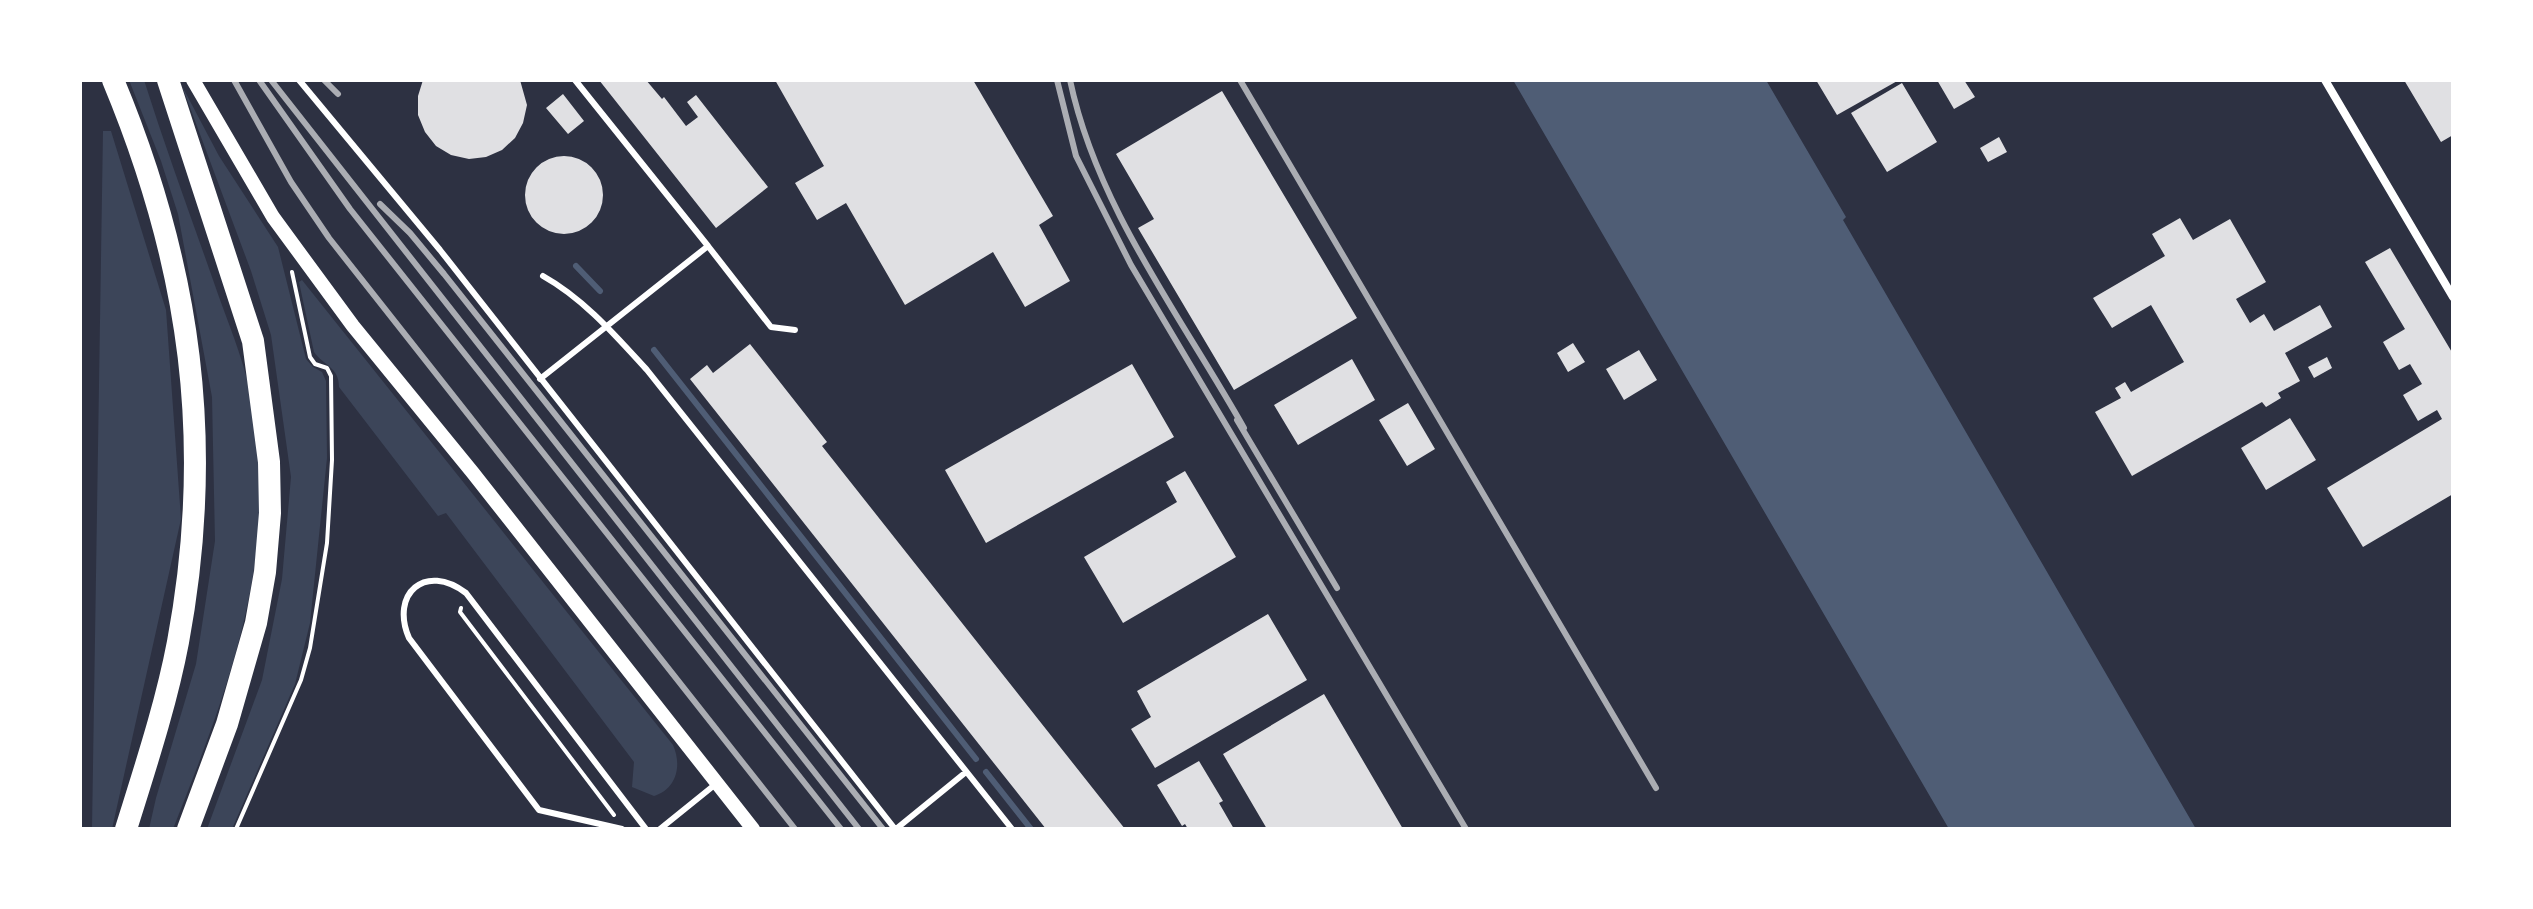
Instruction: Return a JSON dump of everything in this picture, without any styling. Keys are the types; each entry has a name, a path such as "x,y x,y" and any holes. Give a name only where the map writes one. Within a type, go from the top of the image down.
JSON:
{"highway":[{"path":"113,80 134,130 162,214 175,269 187,339 196,466 189,574 177,646 129,829"},
{"path":"168,80 253,341 269,462 270,513 265,572 256,623 227,724 188,829"}],"street":[{"path":"193,80 273,217 353,326 717,783 746,826"},
{"path":"2325,80 2453,297"}],"lane":[{"path":"299,80 403,204 896,829 966,772"},
{"path":"575,80 771,327 795,330"},
{"path":"540,379 708,246"},
{"path":"543,276 564,288 607,326 647,370 1012,829"},
{"path":"622,829 539,810 409,638 402,621 404,604 411,591 423,582 438,579 452,583 466,593 646,829"},
{"path":"660,829 717,783"}],"path":[{"path":"236,829 301,680 315,625 327,543 332,460 331,376 327,368 315,364 310,357 292,271"},
{"path":"460,612 614,814 611,826"}],"shaded area":[{"path":"129,80 144,80 239,351 253,407 259,463 259,518 254,571 243,623 212,726 173,829 149,829 196,664 215,541 212,397 178,214"},
{"path":"1513,80 1766,80 1846,217 1843,220 2196,829 1949,829"},
{"path":"182,86 219,156 278,247 306,359 322,372 326,381 327,458 310,623 295,684 232,829 207,829 262,680 282,579 291,477 271,335 251,271"},
{"path":"103,131 111,131 166,310 181,519 112,829 92,829"},
{"path":"302,280 673,745 677,760 676,775 662,793 654,796 632,787 634,762 446,513 438,516 339,387 334,371 314,352 299,282"}],"building":[{"path":"423,80 520,80 527,105 523,123 515,138 502,150 486,157 469,159 451,155 436,146 425,132 418,115 418,96"},
{"path":"599,80 646,80 662,99 664,97 686,126 698,117 687,102 696,95 768,187 716,228"},
{"path":"775,80 973,80 1053,216 1039,225 1070,281 1025,307 993,252 905,305 846,203 817,220 795,183 824,166"},
{"path":"1816,80 1899,80 1837,115"},
{"path":"1937,80 1964,80 1975,97 1954,109"},
{"path":"2404,80 2453,80 2453,135 2441,142"},
{"path":"1902,83 1937,142 1887,172 1851,113"},
{"path":"1222,91 1357,318 1234,390 1138,228 1154,219 1116,154"},
{"path":"563,94 584,121 568,134 546,108"},
{"path":"1999,137 2007,152 1988,162 1980,148"},
{"path":"564,156 579,159 592,167 600,180 603,195 600,210 592,223 579,231 564,234 549,231 536,223 528,210 525,195 528,180 536,167 549,159"},
{"path":"2180,218 2193,240 2230,219 2266,282 2236,299 2250,323 2264,314 2274,331 2320,305 2332,327 2285,353 2300,381 2278,393 2281,398 2266,407 2262,402 2132,476 2095,412 2121,398 2115,388 2125,382 2131,392 2184,362 2151,305 2112,328 2093,298 2165,256 2152,234"},
{"path":"2390,248 2453,354 2453,494 2363,547 2327,488 2442,419 2437,410 2418,421 2403,395 2422,384 2410,364 2399,370 2383,342 2405,329 2365,262"},
{"path":"1573,343 1585,362 1568,372 1557,353"},
{"path":"750,344 827,442 822,446 1125,829 1046,829 690,379 707,365 713,373"},
{"path":"1639,350 1657,380 1624,400 1606,369"},
{"path":"2327,357 2332,368 2314,378 2308,367"},
{"path":"1352,359 1375,400 1298,445 1274,405"},
{"path":"1132,364 1174,437 986,543 945,470"},
{"path":"1408,403 1435,449 1407,466 1379,420"},
{"path":"2290,418 2316,460 2266,490 2241,448"},
{"path":"1185,471 1236,557 1123,623 1084,557 1177,502 1166,482"},
{"path":"1268,614 1307,680 1155,768 1131,729 1151,717 1137,691"},
{"path":"1324,694 1403,829 1267,829 1223,754"},
{"path":"1199,761 1223,801 1219,803 1234,829 1188,829 1185,824 1182,826 1157,785"}],"waterway":[{"path":"576,266 600,291"},
{"path":"654,350 976,759"},
{"path":"986,772 1031,829"}],"railway":[{"path":"234,80 291,182 329,238 795,829"},
{"path":"259,80 350,209 841,829"},
{"path":"271,80 859,829"},
{"path":"324,80 338,94"},
{"path":"1057,80 1076,156 1131,265 1466,829"},
{"path":"1070,80 1083,127 1120,217 1244,428"},
{"path":"1240,80 1656,788"},
{"path":"380,204 410,233 444,274 883,829"},
{"path":"1237,420 1337,588"}]}
